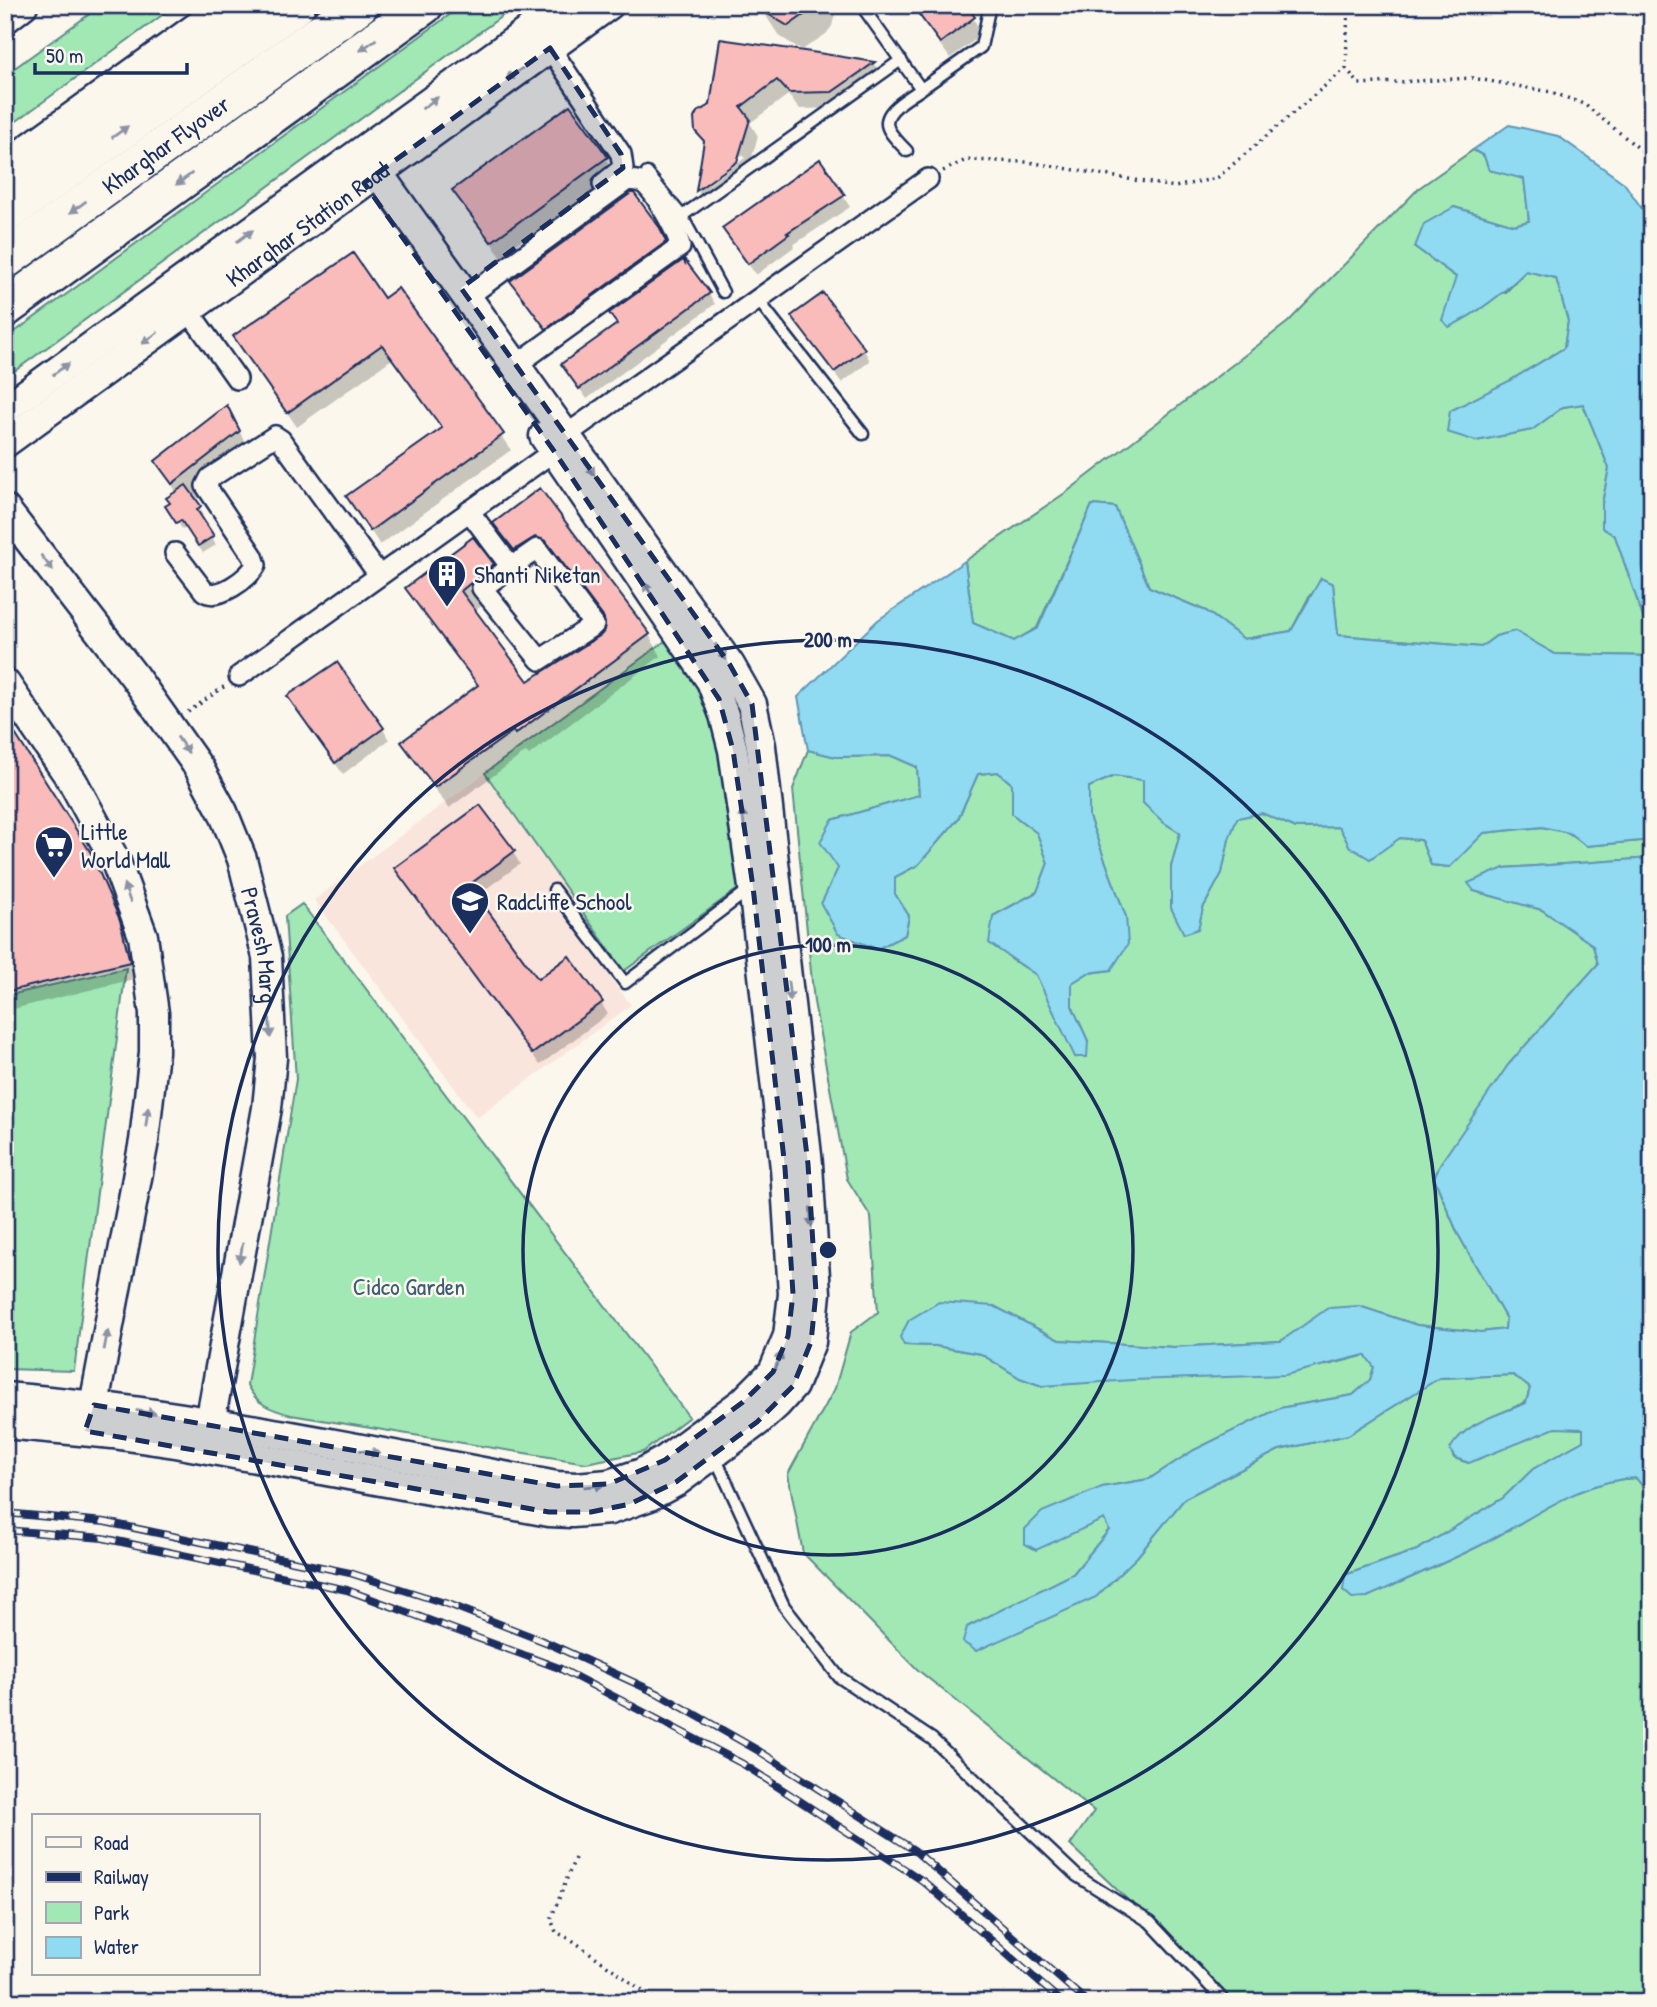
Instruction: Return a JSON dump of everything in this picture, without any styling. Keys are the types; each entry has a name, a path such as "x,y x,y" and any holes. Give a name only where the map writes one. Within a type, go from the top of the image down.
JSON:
{"highway":[{"path":"5,171 235,5"},
{"name":"Kharghar Flyover","path":"5,260 359,5"},
{"path":"5,309 424,5"},
{"name":"Kharghar Flyover","path":"5,215 285,13"}],"street":[{"name":"Kharghar Station Road","path":"5,443 188,310 564,5"},
{"name":"Kharghar Station Road","path":"5,409 364,167 550,48 609,5"},
{"path":"464,293 623,168 621,154 550,48"},
{"path":"364,167 464,293 516,365 560,443"},
{"path":"5,1397 89,1418 576,1487 609,1484 634,1476 665,1460 757,1422 793,1386 810,1342 816,1293 808,1164 764,882 758,725 743,683 560,443 364,167"},
{"path":"464,293 626,181 633,179 644,183 680,238 680,247 516,365"},
{"path":"239,676 928,179"},
{"path":"188,310 237,379"},
{"path":"174,554 210,595 219,594 252,571 256,565 253,556 206,486 209,478 275,436 281,440 379,575"},
{"name":"Pravesh Marg","path":"5,509 134,676 199,768 223,812 242,859 267,957 272,1058 267,1108 206,1436"},
{"path":"469,511 511,567"},
{"path":"537,549 594,625 540,660 482,588 511,567 537,549"},
{"path":"5,683 14,712 73,782 116,862 143,936 154,1013 154,1052 144,1141 89,1418"},
{"path":"5,1424 89,1418"}],"lane":[{"path":"862,5 921,89"},
{"path":"907,151 888,129 889,113 981,47 990,5"},
{"path":"682,216 901,60"},
{"path":"647,173 682,216 723,292"},
{"path":"758,300 863,434"},
{"path":"554,890 625,983 764,882"},
{"path":"710,1442 783,1606 839,1677 932,1739 1077,1876 1150,1922 1225,2002"}],"path":[{"path":"1348,5 1346,68 1359,84 1472,78 1551,92 1584,104 1652,159"},
{"path":"928,179 966,160 1028,162 1175,187 1217,178 1346,68"},
{"path":"169,725 239,676"},
{"path":"575,1858 551,1919 556,1932 572,1940 658,2002"}],"highlighted area":[{"path":"550,48 621,154 623,168 461,288 730,665 752,704 808,1164 816,1293 811,1342 793,1386 757,1422 676,1482 630,1504 591,1512 549,1512 85,1431 94,1405 557,1486 609,1484 665,1460 743,1402 773,1372 788,1336 793,1294 785,1168 753,887 733,750 719,699 554,451 364,183"}],"shaded area":[{"name":"Radcliffe School","path":"485,773 624,971 612,980 631,1005 477,1118 314,900"}],"green space":[{"path":"102,5 176,5 14,123 5,112 5,75"},
{"path":"463,5 517,5 5,378 5,339"},
{"path":"1473,150 1484,156 1489,170 1524,178 1529,221 1514,225 1454,207 1415,247 1456,277 1506,292 1526,271 1556,278 1568,321 1564,348 1511,380 1476,441 1531,430 1563,407 1583,404 1609,468 1602,504 1652,643 1650,656 1555,654 1515,632 1496,636 1481,647 1338,635 1333,584 1310,595 1291,631 1244,639 1206,611 1149,587 1115,507 1092,505 1037,628 1014,641 973,623 965,561 1068,491 1288,322 1419,188"},
{"path":"665,641 706,689 715,715 739,888 624,971 485,773"},
{"path":"808,750 836,757 892,756 917,767 919,795 832,820 838,868 877,949 905,935 909,916 895,894 895,877 918,865 958,819 978,774 998,772 1012,784 1012,814 1037,833 1048,863 1037,892 993,916 1011,959 1036,974 1076,1057 1088,1041 1072,1006 1072,983 1088,973 1111,970 1126,917 1089,817 1089,787 1114,776 1143,780 1163,822 1180,833 1171,867 1171,908 1198,928 1203,908 1222,873 1229,839 1237,818 1262,813 1296,828 1340,827 1350,847 1400,838 1421,840 1431,865 1449,867 1483,833 1542,827 1569,833 1586,846 1652,840 1652,858 1504,868 1474,891 1542,910 1593,945 1598,964 1508,1065 1434,1178 1458,1234 1506,1319 1505,1329 1481,1332 1417,1325 1359,1306 1300,1329 1281,1341 1174,1347 1059,1340 994,1306 904,1345 936,1346 981,1354 1020,1378 1042,1386 1328,1365 1366,1355 1374,1367 1370,1380 1353,1395 1280,1408 1194,1450 1149,1479 1102,1487 1105,1519 1109,1530 1073,1574 967,1627 1137,1557 1185,1498 1279,1450 1348,1435 1439,1378 1514,1375 1530,1388 1526,1402 1474,1425 1450,1449 1454,1458 1468,1463 1555,1427 1583,1429 1583,1441 1533,1469 1503,1498 1417,1550 1345,1575 1367,1597 1475,1548 1552,1504 1593,1486 1636,1478 1652,1498 1652,2002 1235,2002 1070,1845 1094,1811 918,1670 803,1553 788,1474 835,1388 851,1332 878,1312 871,1217 847,1179 814,1002 793,789"},
{"name":"Cidco Garden","path":"302,904 689,1417 643,1452 586,1463 291,1415 265,1405 251,1392 247,1385 296,1079 285,916"},
{"path":"126,968 74,1371 5,1369 5,996"}],"water":[{"path":"1509,125 1558,136 1624,183 1652,223 1652,643 1615,536 1602,528 1602,504 1609,468 1583,404 1563,407 1532,430 1476,441 1447,432 1450,411 1511,380 1564,348 1568,321 1556,278 1526,271 1490,302 1449,327 1442,320 1456,277 1415,247 1424,224 1454,207 1514,225 1529,221 1524,179 1489,170 1484,156 1473,150"},
{"path":"1092,505 1115,507 1149,587 1206,611 1244,639 1291,631 1321,578 1333,584 1338,635 1481,647 1496,636 1515,631 1555,654 1649,656 1652,647 1652,840 1586,846 1569,833 1542,827 1484,833 1450,867 1431,865 1421,840 1400,838 1370,859 1350,847 1339,827 1296,828 1262,813 1237,818 1229,839 1222,873 1203,908 1198,929 1184,934 1171,908 1171,867 1180,833 1163,822 1143,803 1143,780 1114,776 1089,787 1089,817 1126,917 1128,944 1111,970 1088,973 1072,983 1072,1006 1088,1041 1087,1057 1075,1057 1036,975 989,943 993,916 1037,892 1048,863 1037,833 1012,814 1012,784 998,772 978,774 958,819 918,865 895,877 895,894 909,916 905,935 877,949 838,934 821,904 838,868 820,842 832,820 919,795 917,767 892,756 836,757 808,750 798,697 878,620 965,561 973,623 1014,641 1038,628"},
{"path":"1652,858 1652,1498 1636,1478 1593,1486 1553,1504 1448,1561 1367,1597 1352,1598 1343,1590 1345,1575 1417,1550 1503,1498 1533,1469 1583,1441 1583,1429 1555,1428 1469,1463 1455,1458 1450,1449 1465,1432 1484,1420 1526,1403 1530,1388 1513,1375 1439,1378 1348,1435 1279,1450 1185,1498 1137,1557 1096,1597 976,1651 963,1642 967,1627 1073,1574 1109,1530 1104,1519 1036,1550 1025,1544 1025,1529 1042,1512 1102,1487 1149,1479 1194,1450 1280,1408 1353,1395 1370,1380 1374,1367 1365,1355 1285,1375 1042,1386 1020,1378 981,1354 936,1346 904,1345 900,1337 909,1320 939,1302 994,1306 1059,1340 1174,1347 1281,1341 1328,1308 1359,1306 1417,1325 1481,1332 1505,1329 1506,1319 1458,1234 1434,1178 1440,1164 1508,1065 1598,964 1593,945 1542,910 1474,891 1468,883 1504,868"}],"building":[{"path":"753,5 818,5 788,26"},
{"path":"912,5 966,5 975,17 940,43"},
{"path":"720,39 875,62 832,92 789,93 777,80 741,107 750,119 737,162 696,191 704,141 695,131 694,118 697,112 710,105"},
{"path":"570,105 608,157 491,242 452,190"},
{"path":"820,159 845,195 787,233 789,234 748,264 722,228"},
{"path":"634,193 660,228 666,242 546,329 510,281"},
{"path":"353,253 384,298 398,288 504,434 370,531 346,496 442,428 382,345 287,413 233,336"},
{"path":"683,260 710,293 579,389 561,364 617,324 609,313"},
{"path":"823,293 865,349 834,372 791,316"},
{"path":"227,405 240,431 172,484 155,461"},
{"path":"186,485 201,506 197,510 214,536 198,546 181,520 176,523 165,506 170,503 166,498"},
{"name":"Shanti Niketan","path":"540,488 650,634 515,734 513,731 435,787 401,742 478,685 405,588 473,537 494,564 461,591 528,681 605,630 604,618 546,541 535,537 514,550 493,523"},
{"path":"337,662 384,728 335,763 287,696"},
{"name":"Little World Mall","path":"5,718 91,853 120,920 130,962 5,992"},
{"path":"480,805 515,851 469,885 538,979 569,956 603,1002 532,1054 394,868"}],"railway":[{"path":"5,1513 105,1522 350,1573 451,1605 548,1643 659,1694 759,1751 914,1850 1087,2002"},
{"path":"5,1530 103,1538 347,1590 559,1668 743,1764 923,1881 1062,2002"}],"place":[{"name":"Shanti Niketan","path":"447,608"},
{"name":"Little World Mall","path":"54,879"},
{"name":"Radcliffe School","path":"470,935"}]}
